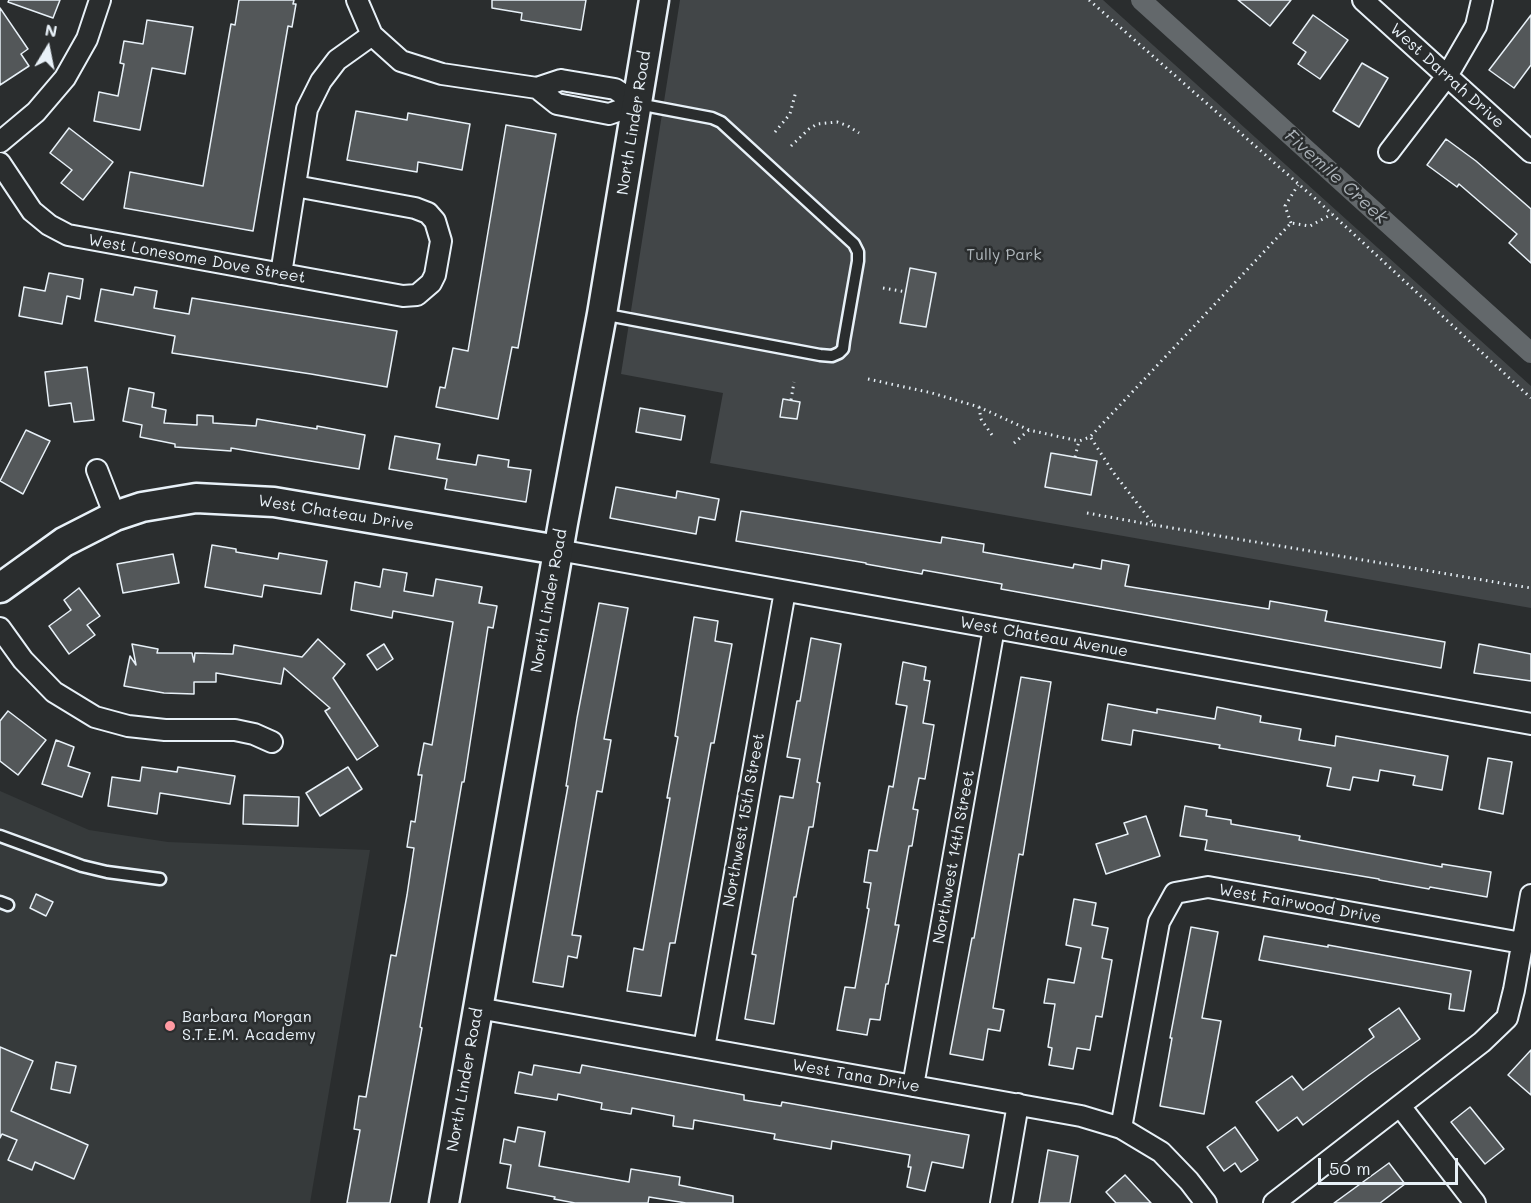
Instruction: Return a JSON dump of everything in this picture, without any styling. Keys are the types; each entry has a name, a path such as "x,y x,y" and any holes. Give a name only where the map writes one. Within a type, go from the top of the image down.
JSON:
{"main road":[{"name":"North Linder Road","path":"444,1203 558,550 602,314 654,0"},
{"name":"West Chateau Drive","path":"0,588 70,538 115,516 167,501 196,498 274,502 558,550"}],"street":[{"path":"0,142 36,112 65,78 87,39 100,0"},
{"path":"357,0 372,35 401,61 442,74 537,88 561,80 615,89 638,104"},
{"name":"West Darrah Drive","path":"1363,0 1531,152"},
{"path":"1389,152 1447,76 1476,26 1482,0"},
{"path":"281,274 308,109 321,81 337,60 372,35"},
{"name":"West Lonesome Dove Street","path":"0,163 19,194 33,211 50,225 68,235 403,296 417,295 425,289 435,275 441,241 435,221 428,213 415,208 295,186"},
{"path":"97,470 115,516"},
{"name":"West Chateau Avenue","path":"558,550 1531,724"},
{"name":"Northwest 15th Street","path":"704,1048 785,591"},
{"path":"0,628 23,660 54,692 95,717 128,726 165,730 235,730 272,742"},
{"name":"Northwest 14th Street","path":"913,1086 994,628"},
{"name":"West Fairwood Drive","path":"1121,1128 1159,922 1175,893 1208,887 1522,943"},
{"path":"1274,1203 1482,1042 1507,1018 1531,895"},
{"name":"West Tana Drive","path":"478,1008 1081,1116 1121,1128 1161,1152 1189,1181 1206,1203"},
{"path":"1001,1203 1018,1104"},
{"path":"1400,1106 1475,1203"}],"lane":[{"path":"602,314 820,355 832,356 843,349 858,261 858,252 854,244 721,122 712,118 638,104"},
{"path":"0,836 82,866 160,879"}],"path":[{"path":"1089,0 1299,184 1531,398"},
{"path":"776,132 790,114 796,91"},
{"path":"791,146 817,124 837,123 848,126 859,133"},
{"path":"1291,223 1285,206 1299,184"},
{"path":"1291,223 1310,226 1332,214"},
{"path":"868,379 932,393 979,407 1029,430 1079,441 1090,437 1291,223"},
{"path":"883,288 906,292"},
{"path":"791,400 794,382"},
{"path":"979,407 981,419 994,438"},
{"path":"1014,444 1029,430"},
{"path":"1090,437 1113,472 1154,525"},
{"path":"1075,458 1079,441"},
{"path":"1088,513 1531,588"}],"shaded area":[{"name":"Barbara Morgan S.T.E.M. Academy","path":"0,791 89,830 168,842 370,850 310,1203 0,1203"}],"green space":[{"name":"Tully Park","path":"680,0 1103,0 1531,386 1531,608 710,463 723,393 621,374"}],"building":[{"path":"9,0 60,0 53,18 8,2"},
{"path":"239,0 294,0 293,4 296,4 292,27 288,26 253,231 124,208 130,172 203,186 231,24 235,25"},
{"path":"492,0 586,0 581,30 521,20 522,13 492,8"},
{"path":"1238,0 1291,0 1270,26"},
{"path":"0,8 28,49 21,54 29,66 0,85"},
{"path":"1313,15 1348,40 1320,79 1298,64 1306,52 1293,43"},
{"path":"1531,15 1531,65 1514,88 1489,70"},
{"path":"147,20 193,27 185,74 152,68 140,130 94,121 99,92 118,96 124,64 120,63 124,41 143,44"},
{"path":"1362,63 1388,78 1359,127 1333,111"},
{"path":"356,111 407,120 408,113 470,124 462,170 418,162 417,172 347,160"},
{"path":"506,125 556,134 518,348 512,347 498,419 436,407 440,387 445,388 453,348 468,351"},
{"path":"69,128 113,162 83,200 61,183 72,170 50,153"},
{"path":"1446,139 1476,161 1531,209 1531,263 1509,243 1517,234 1459,184 1457,187 1427,165"},
{"path":"910,268 936,273 926,327 900,323"},
{"path":"49,273 83,279 80,299 67,296 62,324 19,316 24,287 45,291"},
{"path":"135,287 157,291 154,308 189,314 192,298 397,331 387,387 172,353 175,336 95,321 101,289 133,295"},
{"path":"87,367 94,420 74,422 71,403 49,406 45,372"},
{"path":"129,388 154,393 152,407 166,410 164,423 197,425 197,415 213,416 213,423 256,426 257,419 317,429 317,426 365,435 359,469 231,448 231,451 175,447 175,444 140,437 142,425 123,421"},
{"path":"783,399 800,402 797,419 780,417"},
{"path":"640,408 685,416 681,440 636,432"},
{"path":"26,430 50,441 23,494 0,481"},
{"path":"395,436 440,444 437,459 476,465 478,455 509,460 508,467 531,470 526,502 445,489 447,479 389,469"},
{"path":"1051,453 1097,461 1091,495 1045,487"},
{"path":"616,487 676,498 677,491 719,499 715,520 699,517 696,534 610,518"},
{"path":"741,511 941,543 942,537 984,544 983,552 1073,568 1074,564 1101,569 1102,560 1129,565 1125,586 1269,609 1270,601 1327,611 1325,621 1445,642 1441,668 1001,589 1002,584 923,570 922,574 736,541"},
{"path":"212,545 236,549 236,552 278,559 279,553 327,561 321,594 264,585 262,597 205,587"},
{"path":"173,554 179,583 123,593 117,564"},
{"path":"383,569 407,573 404,591 433,596 436,579 482,587 479,603 497,606 493,628 488,627 464,782 462,782 420,1027 422,1028 390,1203 347,1203 360,1130 354,1129 359,1096 366,1097 391,955 396,956 414,848 407,847 411,821 415,822 422,775 418,775 424,743 432,745 453,622 393,611 392,618 351,610 355,582 380,587"},
{"path":"79,588 100,616 87,625 95,635 69,654 49,626 71,610 64,600"},
{"path":"599,603 628,608 604,739 611,740 602,792 597,791 572,935 581,936 577,958 568,956 563,987 533,982 568,786 566,786 577,718"},
{"path":"694,617 718,621 715,641 732,644 714,743 711,743 675,943 670,943 661,996 627,991 634,948 643,950 670,798 667,798 678,737 675,736"},
{"path":"811,638 841,644 817,782 820,783 813,827 809,827 796,897 794,897 774,1024 745,1019 756,955 752,954 780,796 793,798 800,759 787,757"},
{"path":"318,639 345,664 333,678 378,746 357,760 325,711 330,708 284,668 281,684 216,673 216,682 194,682 194,694 164,693 124,686 130,656 136,665 132,644 158,649 157,653 192,653 194,662 195,653 233,654 234,645 302,657"},
{"path":"384,644 393,659 377,670 367,655"},
{"path":"1479,644 1531,654 1531,681 1474,673"},
{"path":"903,662 926,667 924,680 930,681 923,723 934,725 925,779 919,778 913,809 918,810 895,925 899,925 888,984 886,984 880,1020 870,1019 867,1035 837,1030 845,987 855,988 869,909 867,908 871,883 864,882 869,850 877,851 889,786 893,787 907,706 896,704"},
{"path":"1021,677 1051,682 1023,855 1019,854 993,1008 1004,1010 1000,1031 988,1029 983,1060 950,1054 972,938 974,938"},
{"path":"1108,704 1157,713 1157,709 1215,719 1217,707 1261,716 1260,722 1301,729 1299,740 1335,746 1336,736 1448,756 1442,790 1413,785 1415,776 1380,770 1378,781 1353,777 1350,790 1327,786 1331,768 1133,730 1131,745 1102,740"},
{"path":"8,711 46,740 18,775 0,761 0,721"},
{"path":"56,740 74,747 68,766 90,773 82,797 42,784"},
{"path":"1488,758 1512,762 1503,814 1479,809"},
{"path":"142,767 177,772 178,767 235,776 230,804 160,793 157,814 108,806 112,777 140,781"},
{"path":"348,767 362,789 320,816 306,793"},
{"path":"244,795 299,797 298,826 243,824"},
{"path":"1185,806 1207,810 1206,816 1231,820 1231,824 1300,836 1299,840 1442,867 1442,864 1491,872 1487,897 1205,850 1207,840 1180,836"},
{"path":"1146,816 1160,856 1106,874 1096,844 1128,834 1124,823"},
{"path":"36,894 53,902 46,916 30,908"},
{"path":"1074,899 1096,903 1092,925 1108,928 1102,958 1112,960 1102,1017 1096,1016 1090,1050 1077,1048 1073,1069 1049,1065 1052,1048 1048,1047 1055,1004 1044,1003 1048,979 1074,983 1081,948 1066,945"},
{"path":"1191,927 1218,932 1202,1018 1221,1021 1204,1114 1160,1106"},
{"path":"1264,936 1471,971 1464,1011 1449,1009 1451,994 1259,960"},
{"path":"1399,1008 1420,1039 1303,1125 1297,1117 1278,1131 1256,1102 1292,1076 1303,1090 1374,1037 1369,1029"},
{"path":"0,1047 33,1061 11,1111 88,1145 74,1179 35,1162 32,1170 8,1160 17,1140 2,1134 0,1138"},
{"path":"1531,1050 1531,1095 1508,1075"},
{"path":"56,1062 76,1066 70,1093 51,1089"},
{"path":"534,1065 580,1073 582,1065 744,1095 744,1100 781,1106 782,1102 969,1135 963,1168 932,1162 925,1191 907,1187 911,1167 908,1167 910,1155 832,1141 831,1149 774,1139 775,1134 694,1120 693,1129 673,1126 674,1116 632,1108 631,1114 601,1109 602,1103 558,1094 557,1100 515,1093 519,1072 532,1075"},
{"path":"1470,1107 1504,1149 1485,1164 1451,1122"},
{"path":"518,1127 545,1132 539,1166 629,1182 631,1169 680,1177 679,1185 733,1196 733,1203 686,1203 649,1197 648,1203 575,1203 507,1188 511,1165 500,1163 504,1139 515,1142"},
{"path":"1235,1127 1258,1160 1241,1172 1235,1163 1224,1171 1207,1147"},
{"path":"1048,1150 1078,1156 1070,1203 1039,1203"},
{"path":"1389,1163 1405,1184 1380,1203 1334,1203"},
{"path":"1125,1175 1151,1203 1116,1203 1106,1192"}],"waterway":[{"name":"Fivemile Creek","path":"1141,0 1531,353"}],"place":[{"name":"Barbara Morgan S.T.E.M. Academy","path":"170,1026"}]}
